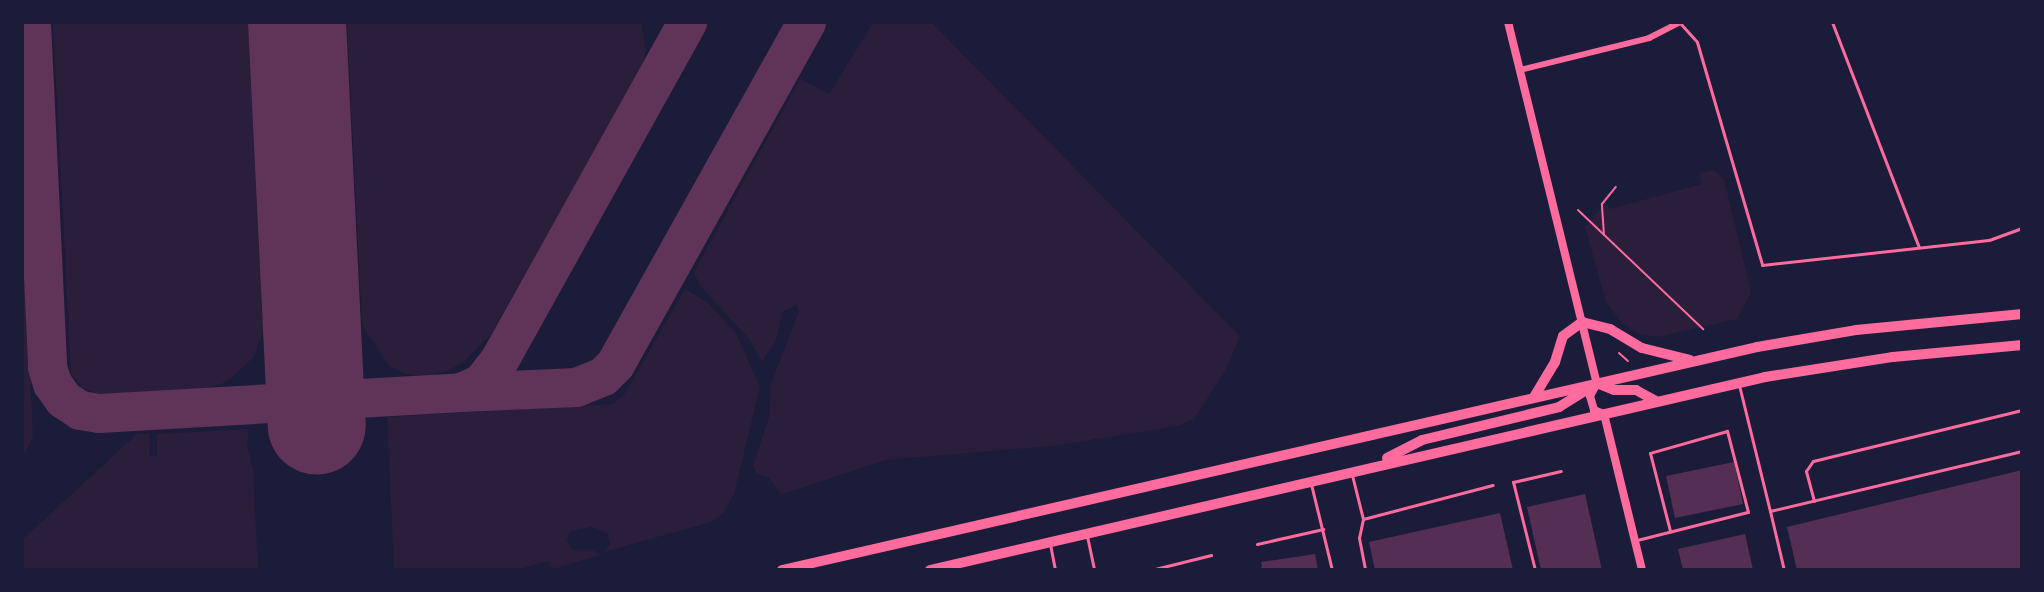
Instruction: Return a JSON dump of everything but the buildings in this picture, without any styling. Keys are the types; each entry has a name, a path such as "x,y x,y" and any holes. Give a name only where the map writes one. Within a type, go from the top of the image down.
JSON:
{"highway":[{"path":"2005,314 2022,308"},
{"path":"782,570 1693,361 1856,330 2022,314"},
{"path":"1534,397 1555,362 1563,336 1582,322 1610,329 1642,348 1693,361"},
{"path":"930,570 1310,482 1376,464 1738,383 1843,363 2022,345"},
{"path":"1597,383 1614,390 1636,390 1656,401"},
{"path":"1376,464 1422,440 1559,407 1580,398 1597,383"}],"street":[{"path":"1508,22 1597,383 1590,396 1594,410 1604,414 1642,570"},
{"path":"1520,69 1649,38 1679,23"}],"lane":[{"path":"1832,22 1919,248"},
{"path":"1679,23 1697,42 1762,265 1989,240 2022,228"},
{"path":"1738,383 1784,570"},
{"path":"1814,502 1806,471 1813,461 2022,410"},
{"path":"1635,540 1748,512 1728,431 1650,453 1670,531"},
{"path":"1770,512 2022,451"},
{"path":"1351,471 1363,519 1359,538 1365,570"},
{"path":"1534,570 1513,482 1560,471"},
{"path":"1310,482 1332,570"},
{"path":"1363,519 1493,485"},
{"path":"1257,544 1323,529"},
{"path":"1087,534 1094,570"},
{"path":"1049,542 1055,570"},
{"path":"1151,570 1211,555"}],"path":[{"path":"1604,234 1602,204 1616,187"},
{"path":"1578,210 1703,329"},
{"path":"1618,352 1628,361"}],"shaded area":[{"path":"641,22 646,50 642,67 491,334 462,363 447,371 427,376 406,374 389,366 362,325 347,23"},
{"path":"53,23 248,23 263,332 254,357 227,382 200,390 103,396 82,387 71,373"},
{"path":"873,23 932,23 1240,336 1227,368 1194,419 1177,426 1052,446 886,460 781,495 769,477 757,474 753,466 769,417 771,384 799,311 796,305 782,312 776,341 762,362 749,339 700,286 694,272 800,79 829,94"},
{"path":"1713,170 1724,179 1751,292 1737,319 1658,337 1639,334 1621,322 1606,302 1585,227 1606,202 1610,209 1702,184 1699,173"},
{"path":"23,214 33,436 22,457"},
{"path":"685,289 708,303 736,333 760,387 734,494 723,514 711,522 604,552 610,544 607,533 592,527 570,531 567,540 572,550 591,549 601,555 553,569 549,561 519,569 394,569 387,417 613,404 624,395"},
{"path":"249,429 247,444 253,470 258,569 23,569 23,539 137,434 150,434 149,456 157,456 157,434"}],"taxiway":[{"path":"31,22 47,367 52,383 63,399 80,410 99,413 461,392 481,383 499,360 687,22"},
{"path":"461,392 576,387 603,376 615,364 806,22"}],"runway":[{"path":"297,22 317,426"}]}
